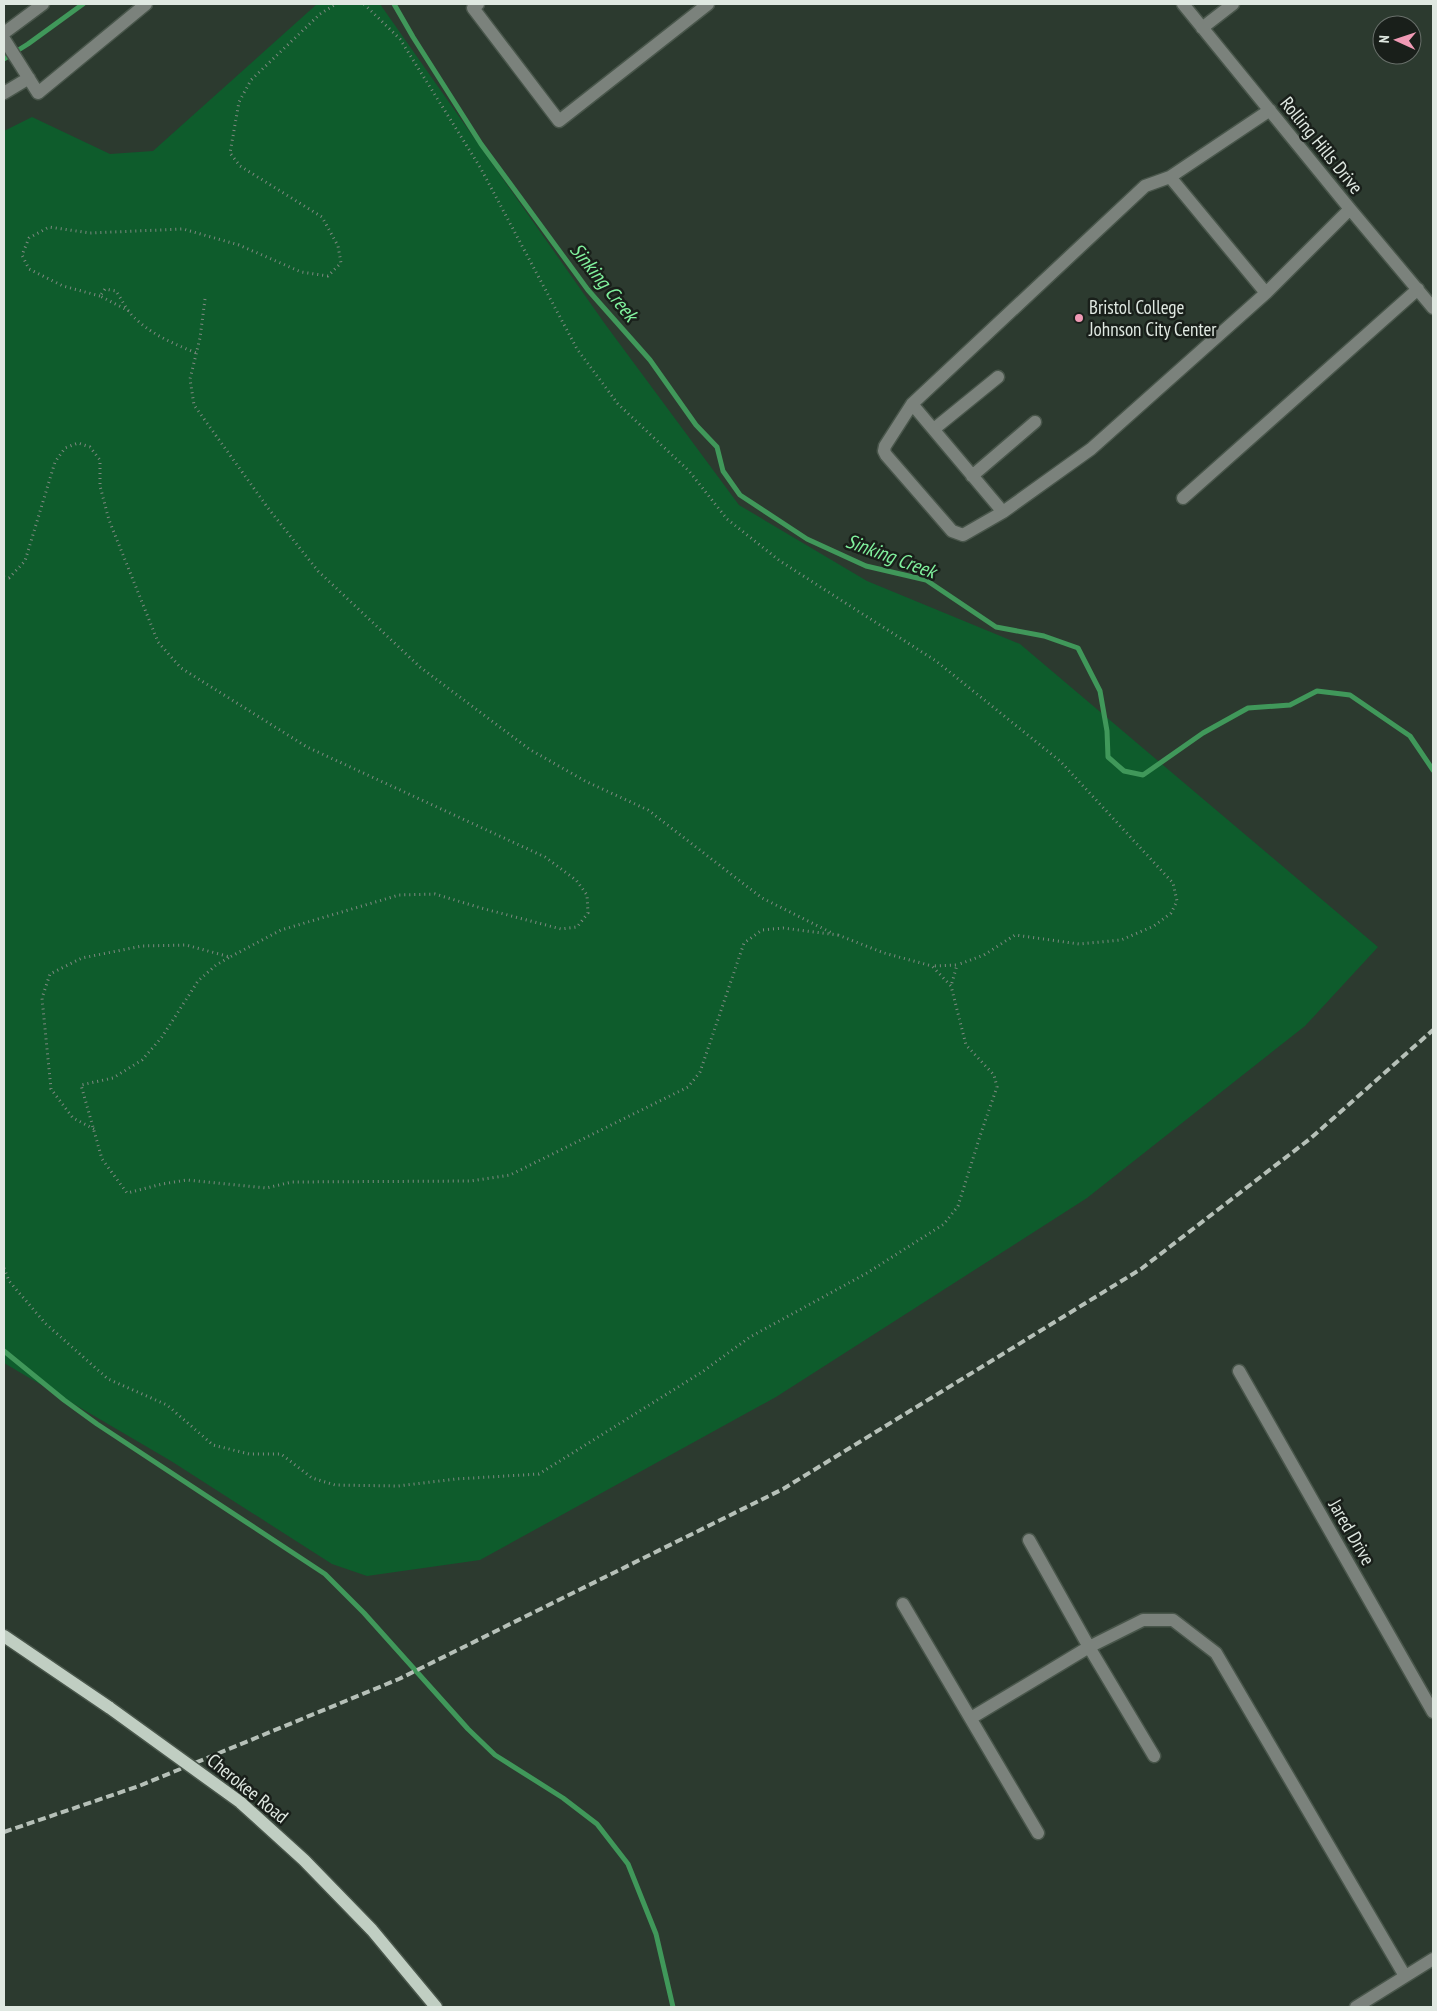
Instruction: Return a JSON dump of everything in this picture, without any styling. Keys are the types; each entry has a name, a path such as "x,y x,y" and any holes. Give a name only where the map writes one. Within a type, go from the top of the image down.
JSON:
{"main road":[{"name":"Cherokee Road","path":"4,1636 110,1708 240,1802 304,1860 372,1930 436,2007"}],"street":[{"path":"4,33 43,4"},
{"path":"4,39 38,93 146,4"},
{"path":"478,4 473,8 559,121 708,4"},
{"name":"Rolling Hills Drive","path":"1183,4 1350,210 1433,308"},
{"path":"1202,28 1233,4"},
{"path":"4,93 29,78"},
{"path":"1270,110 1170,177 1145,186 912,404 886,446 884,451 886,455 952,531 963,535 1003,512 1091,449 1266,293 1350,210"},
{"path":"1170,177 1266,293"},
{"path":"1183,498 1418,289"},
{"path":"934,429 998,377"},
{"path":"912,404 1003,512"},
{"path":"972,476 1035,422"},
{"name":"Jared Drive","path":"1239,1371 1433,1712"},
{"path":"1029,1540 1089,1647 1154,1756"},
{"path":"903,1604 972,1718 1038,1833"},
{"path":"972,1718 1089,1647 1143,1620 1173,1620 1216,1653 1405,1976"},
{"path":"1356,2007 1433,1959"}],"path":[{"path":"129,311 100,296 63,286 29,269 22,255 29,238 49,227 90,233 183,229 239,244 301,272 328,276 341,263 338,246 322,217 240,166 230,153 239,102 251,80 320,14 336,4"},
{"path":"205,299 190,379 194,405 268,508 318,571 420,667 529,749 585,780 648,810 762,898 822,929 884,953 932,966 957,965 984,955 1015,935 1079,944 1121,940 1154,926 1172,913 1178,900 1173,883 1060,762 936,661 780,561 728,518 688,471 618,404 578,349 480,167 400,39 364,4"},
{"path":"100,296 105,289 116,291 135,319 156,336 196,353"},
{"path":"4,578 9,578 25,561 55,462 65,448 78,443 90,446 100,460 100,486 109,520 158,642 181,668 307,747 545,857 576,880 587,896 588,913 577,927 561,930 435,894 399,895 281,930 216,965 198,981 162,1037 142,1060 113,1078 81,1085 102,1159 127,1193 187,1180 266,1188 292,1182 470,1181 510,1175 688,1086 700,1072 744,943 762,930 783,928 838,935"},
{"path":"94,1129 72,1118 51,1089 42,998 50,974 82,958 142,946 186,945 230,957"},
{"path":"951,986 957,965"},
{"path":"4,1268 9,1280 45,1323 108,1379 167,1404 213,1445 249,1454 280,1454 312,1478 335,1484 398,1486 456,1479 539,1474 702,1372 750,1337 867,1273 944,1224 958,1206 980,1133 997,1087 994,1075 966,1045 951,986 932,966"}],"green space":[{"path":"317,4 380,4 605,324 739,505 867,581 1020,644 1378,947 1305,1026 1087,1198 776,1397 480,1560 367,1576 332,1564 171,1461 4,1363 4,131 32,117 110,154 153,151"}],"waterway":[{"path":"4,59 83,4"},
{"name":"Sinking Creek","path":"394,4 481,144 588,290 650,360 696,425 717,447 723,471 740,495 807,539 866,566 926,580 996,627 1044,636 1078,648 1100,691 1107,731 1108,757 1124,771 1143,775 1203,733 1248,708 1290,705 1317,691 1350,695 1410,736 1433,770"},
{"path":"4,1351 97,1424 325,1574 364,1613 468,1729 495,1755 563,1798 597,1824 628,1864 656,1934 673,2007"}],"railway":[{"path":"4,1832 139,1786 399,1679 783,1489 1141,1269 1311,1138 1433,1030"}],"place":[{"name":"Bristol College Johnson City Center","path":"1079,318"}]}
